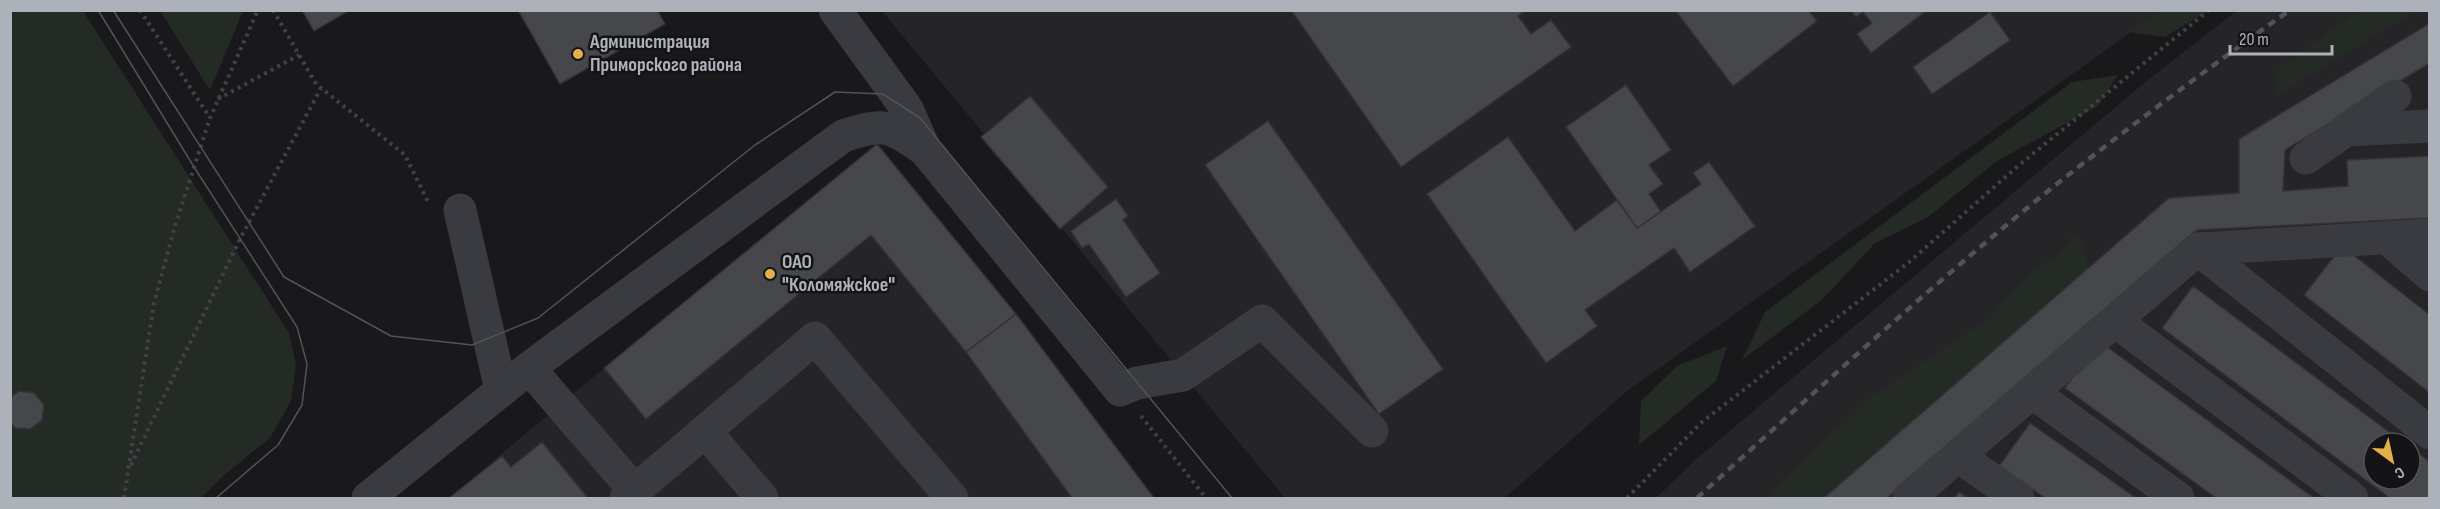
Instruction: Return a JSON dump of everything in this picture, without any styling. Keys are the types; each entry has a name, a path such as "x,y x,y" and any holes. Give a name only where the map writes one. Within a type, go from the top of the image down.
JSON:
{"lane":[{"path":"834,10 907,109 925,150 1120,390 1137,383 1183,375 1262,321 1372,431"},
{"path":"2306,158 2395,96"},
{"path":"368,498 529,368 843,136 873,126 895,130 925,150"},
{"path":"2345,130 2430,126"},
{"path":"445,207 501,390"},
{"path":"1909,498 2198,249 2430,236"},
{"path":"2387,238 2430,275"},
{"path":"2198,249 2430,433"},
{"path":"2115,321 2352,498"},
{"path":"529,368 630,495 814,338 952,498"},
{"path":"2032,392 2178,498"},
{"path":"705,431 762,498"},
{"path":"1958,456 2018,498"}],"path":[{"path":"141,10 210,118"},
{"path":"124,498 154,303 174,229 210,118 258,10"},
{"path":"273,10 316,84 405,155 445,207"},
{"path":"1627,498 1702,422 1908,262 2018,166 2209,10"},
{"path":"218,99 298,55"},
{"path":"129,469 248,223 321,88"},
{"path":"1120,390 1206,498"}],"shaded area":[{"path":"2161,10 2208,11 2165,37 2129,32"},
{"path":"2359,10 2416,11 2278,94 2274,72"},
{"path":"10,11 83,11 289,333 296,364 291,401 270,438 223,476 201,498 11,498"},
{"path":"160,11 243,11 210,90"},
{"path":"882,11 2161,11 1627,391 1505,498 1285,498"},
{"path":"2236,11 2429,11 2429,498 1656,498 1695,460 2143,84"},
{"path":"2118,75 2098,106 1997,161 1928,217 1875,243 1823,299 1742,360 1765,312 2072,82"},
{"path":"877,144 1016,314 1154,498 449,498 604,368"},
{"path":"2078,231 2089,268 1824,498 1768,498 1783,479 1874,395 1989,318 2031,272 2055,257"},
{"path":"1727,346 1716,381 1639,445 1641,401 1677,366"}],"building":[{"path":"302,10 350,10 314,31"},
{"name":"Администрация Приморского района","path":"518,10 657,10 665,24 560,84"},
{"path":"1291,10 1526,10 1518,16 1531,34 1551,20 1571,47 1401,167"},
{"path":"1675,10 1808,10 1817,21 1733,86"},
{"path":"1851,10 1927,10 1871,53 1857,34 1872,23 1863,12 1856,17"},
{"path":"1990,12 2010,40 1932,94 1913,67"},
{"path":"2430,23 2430,63 2285,150 2283,191 2348,186 2347,160 2430,156 2430,218 2197,230 1887,498 1824,498 2169,198 2239,193 2239,139"},
{"path":"1626,85 1671,150 1649,165 1663,184 1649,194 1661,212 1637,228 1566,127"},
{"path":"1030,96 1108,187 1060,229 981,137"},
{"path":"1268,121 1443,369 1379,414 1205,165"},
{"path":"1508,137 1575,231 1617,200 1637,228 1701,184 1693,173 1709,162 1755,226 1690,272 1674,248 1585,310 1597,326 1546,363 1427,194"},
{"name":"ОАО \"Коломяжское\"","path":"877,144 1016,314 966,352 871,235 646,419 604,368"},
{"path":"1116,199 1128,216 1123,220 1160,273 1126,297 1089,244 1082,248 1071,231"},
{"path":"2342,246 2430,315 2430,393 2304,295"},
{"path":"2193,286 2388,431 2362,431 2362,477 2162,328"},
{"path":"1016,314 1154,498 1072,498 966,352"},
{"path":"2099,341 2314,498 2216,498 2065,388"},
{"path":"19,391 34,393 44,405 42,420 30,429 15,428 10,422 10,398"},
{"path":"2030,423 2136,498 2045,498 1999,466"},
{"path":"542,442 586,498 449,498 502,456 511,467"},
{"path":"2422,456 2430,462 2430,498 2390,498 2381,491 2422,491"},
{"path":"1959,492 1968,498 1954,498"}],"tram line":[{"path":"98,10 194,167 297,327 307,364 302,405 278,445 216,498"},
{"path":"113,10 284,277 391,336 472,345 538,318 755,145 835,92 883,94 920,118 1232,498"}],"railway":[{"path":"1697,498 1873,340 2007,224 2141,119 2290,10"}],"place":[{"name":"Администрация Приморского района","path":"578,54"},
{"name":"ОАО \"Коломяжское\"","path":"770,274"}]}
